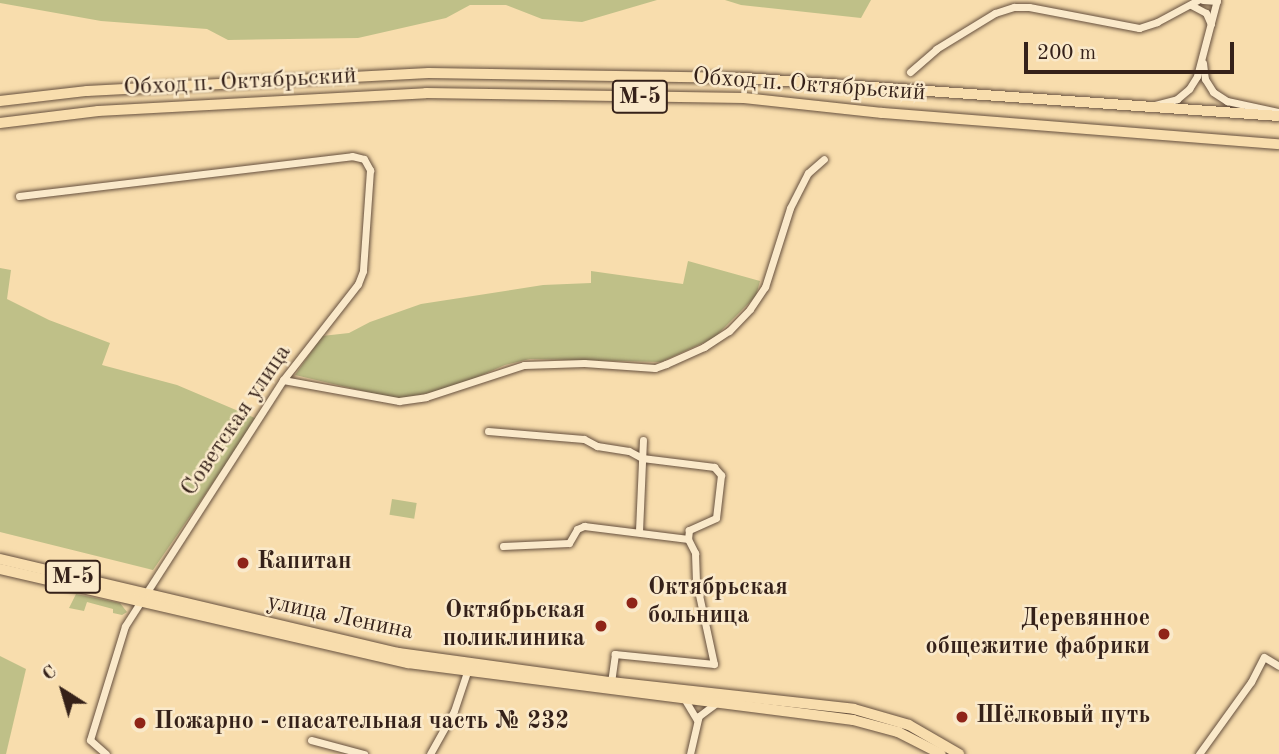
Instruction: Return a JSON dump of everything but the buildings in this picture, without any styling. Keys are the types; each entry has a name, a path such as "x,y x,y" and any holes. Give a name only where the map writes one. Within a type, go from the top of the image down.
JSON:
{"highway":[{"name":"Обход п. Октябрьский","path":"0,101 88,91 429,73 746,78 1145,108 1279,114"},
{"name":"Обход п. Октябрьский","path":"0,123 99,111 426,93 744,98 882,113 1279,144"}],"main road":[{"name":"улица Ленина","path":"0,559 339,649 467,672 853,720 898,732 941,754"},
{"name":"улица Ленина","path":"0,569 398,653 611,682 854,709 904,723 959,754"}],"street":[{"path":"1145,108 1183,94 1189,89 1203,63 1217,1 1203,0"},
{"path":"910,72 936,49 995,13 1014,7 1139,28 1157,23 1195,2 1212,24"},
{"path":"1203,63 1205,79 1213,92 1227,101 1279,114"},
{"name":"Советская улица","path":"19,196 359,156 366,162 372,181 363,271 358,284 283,380 143,598 118,643 91,736 92,744 106,754"},
{"path":"283,380 392,400 412,400 524,365 584,363 655,368 666,364 704,347 729,331 750,309 765,287 790,208 808,173 824,159"},
{"path":"488,431 583,439 597,446 629,451 642,458 719,470 716,518 690,530 688,539 695,553 695,581 714,664 615,654 611,682"},
{"path":"639,531 643,440"},
{"path":"503,546 569,543 577,529 584,526 688,539"},
{"path":"1199,754 1251,682 1264,657 1279,666"},
{"path":"430,754 454,712 467,672"},
{"path":"685,700 697,720"},
{"path":"690,754 697,720 703,711 716,703"},
{"path":"311,740 364,754"}],"green space":[{"path":"0,0 657,0 582,22 542,19 506,5 470,5 446,18 358,38 228,40 207,29 101,21 0,3"},
{"path":"725,0 871,0 861,18 741,5"},
{"path":"688,261 760,281 756,296 714,338 661,362 530,359 505,365 450,389 397,399 295,375 322,336 349,333 370,322 421,304 543,285 591,283 591,271 683,284"},
{"path":"0,268 11,270 7,299 49,320 110,343 102,365 177,385 257,419 153,570 0,532"},
{"path":"392,499 417,503 414,519 389,515"},
{"path":"76,594 120,603 127,612 122,615 113,613 113,609 87,602 84,611 69,608"},
{"path":"0,656 26,669 6,754 0,754"}],"place":[{"name":"Капитан","path":"243,563"},
{"name":"Октябрьская больница","path":"632,603"},
{"name":"Октябрьская поликлиника","path":"601,626"},
{"name":"Деревянное общежитие фабрики","path":"1164,634"},
{"name":"Шёлковый путь","path":"962,717"},
{"name":"Пожарно - спасательная часть № 232","path":"140,723"}]}
